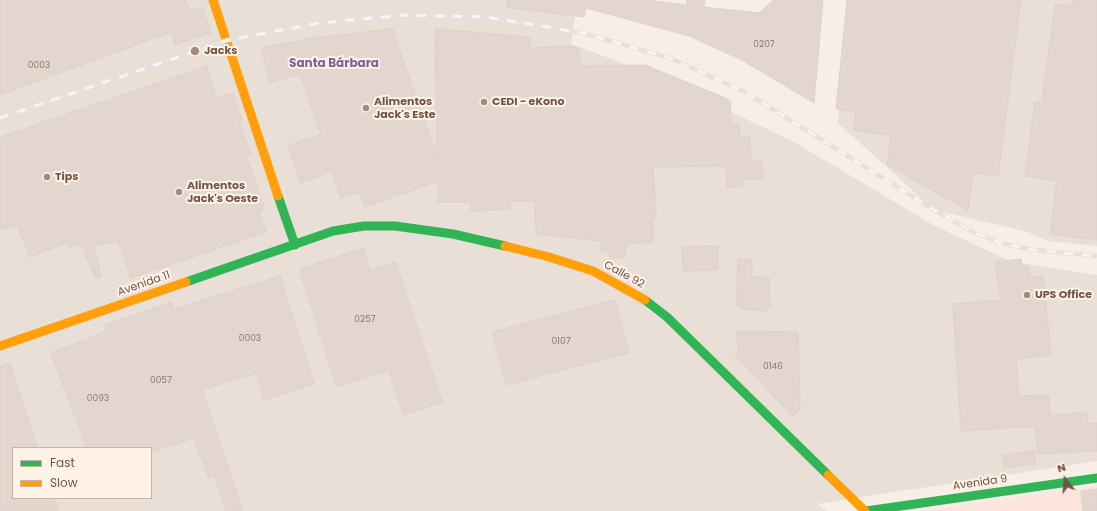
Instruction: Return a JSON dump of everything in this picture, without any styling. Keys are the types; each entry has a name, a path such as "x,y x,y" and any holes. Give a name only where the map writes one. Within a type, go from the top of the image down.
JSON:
{"street":[{"path":"213,0 295,244"},
{"name":"Calle 92","path":"295,244 334,231 364,226 395,226 453,234 501,245 549,257 593,272 640,296 667,317 865,511"},
{"name":"Avenida 11","path":"0,346 295,244"},
{"name":"Avenida 9","path":"865,511 1097,478"}],"shaded area":[{"path":"0,0 577,0 571,44 650,73 794,142 935,226 1010,261 1097,275 1097,461 817,504 827,511 0,511"},
{"path":"849,0 1097,0 1097,246 1048,241 1028,232 934,210 838,123"},
{"path":"1097,485 1097,511 921,511"}],"building":[{"path":"0,0 185,0 190,11 202,7 211,33 175,45 171,32 0,95"},
{"path":"507,0 646,0 687,5 687,0 705,0 704,7 759,13 774,0 823,0 814,103 742,60 689,36 586,8 584,17 506,7"},
{"path":"847,0 1021,0 998,176 973,173 968,210 887,165 891,135 854,131 856,112 836,109"},
{"path":"1073,0 1097,0 1097,240 1050,234 1057,181 1025,176 1035,102 1042,102 1055,4 1072,6"},
{"path":"392,29 437,156 435,29 530,37 530,48 573,46 579,49 581,66 645,65 726,98 731,101 730,124 739,124 740,137 750,137 751,160 762,160 763,179 742,180 742,187 727,187 726,166 653,167 656,219 653,219 653,242 626,243 625,257 610,258 609,252 601,252 601,241 536,234 535,201 510,201 510,209 471,211 471,202 438,202 438,181 365,207 359,192 341,198 332,171 300,183 288,146 321,134 300,74 270,82 261,48 313,38"},
{"name":"Alimentos Jack's Oeste","path":"207,66 216,98 233,93 242,120 239,121 251,155 246,156 265,209 259,211 266,232 131,278 118,241 94,246 101,276 95,278 81,244 68,247 67,243 30,257 17,225 0,230 0,137"},
{"path":"718,246 718,270 683,271 682,247"},
{"path":"363,248 370,270 396,262 442,402 403,415 389,370 337,387 299,269"},
{"path":"738,259 752,259 752,277 769,278 770,306 767,306 767,311 740,309 736,306"},
{"path":"1021,259 1022,267 1028,266 1030,277 1043,276 1051,355 1016,359 1019,396 1049,395 1050,416 1086,412 1088,424 1097,423 1097,451 1038,454 1035,426 961,431 953,304 1001,300 995,262"},
{"path":"280,276 314,384 264,400 256,373 202,390 243,511 226,511 214,475 208,477 194,438 152,452 152,447 87,447 51,353 107,331 105,325 172,302 174,309"},
{"path":"615,300 629,353 506,385 492,332"},
{"path":"737,331 798,332 800,409 792,416 735,355 738,351"},
{"path":"10,363 38,447 12,447 12,499 55,499 59,511 0,511 0,366"},
{"path":"1034,451 1036,464 1004,468 1002,455"},
{"path":"1097,489 1097,511 1083,511 1081,491"}],"railway":[{"path":"0,118 228,40 319,23 405,15 486,17 583,33 670,58 747,93 934,210 973,232 1001,243 1034,250 1097,256"}],"traffic: fast":[{"path":"278,196 295,245"},
{"path":"186,282 333,231 364,226 395,226 453,234 505,246"},
{"path":"645,300 667,317 828,475"},
{"path":"866,511 1097,478"}],"traffic: slow":[{"path":"213,0 278,196"},
{"path":"505,246 549,257 593,271 645,300"},
{"path":"0,346 186,282"},
{"path":"828,475 865,511"}],"place":[{"name":"Jacks","path":"195,51"},
{"name":"CEDI - eKono","path":"484,102"},
{"name":"Alimentos Jack's Este","path":"366,108"},
{"name":"Tips","path":"47,177"},
{"name":"Alimentos Jack's Oeste","path":"179,192"},
{"name":"UPS Office","path":"1027,295"}],"district":[{"name":"Santa Bárbara","path":"334,64"}]}
